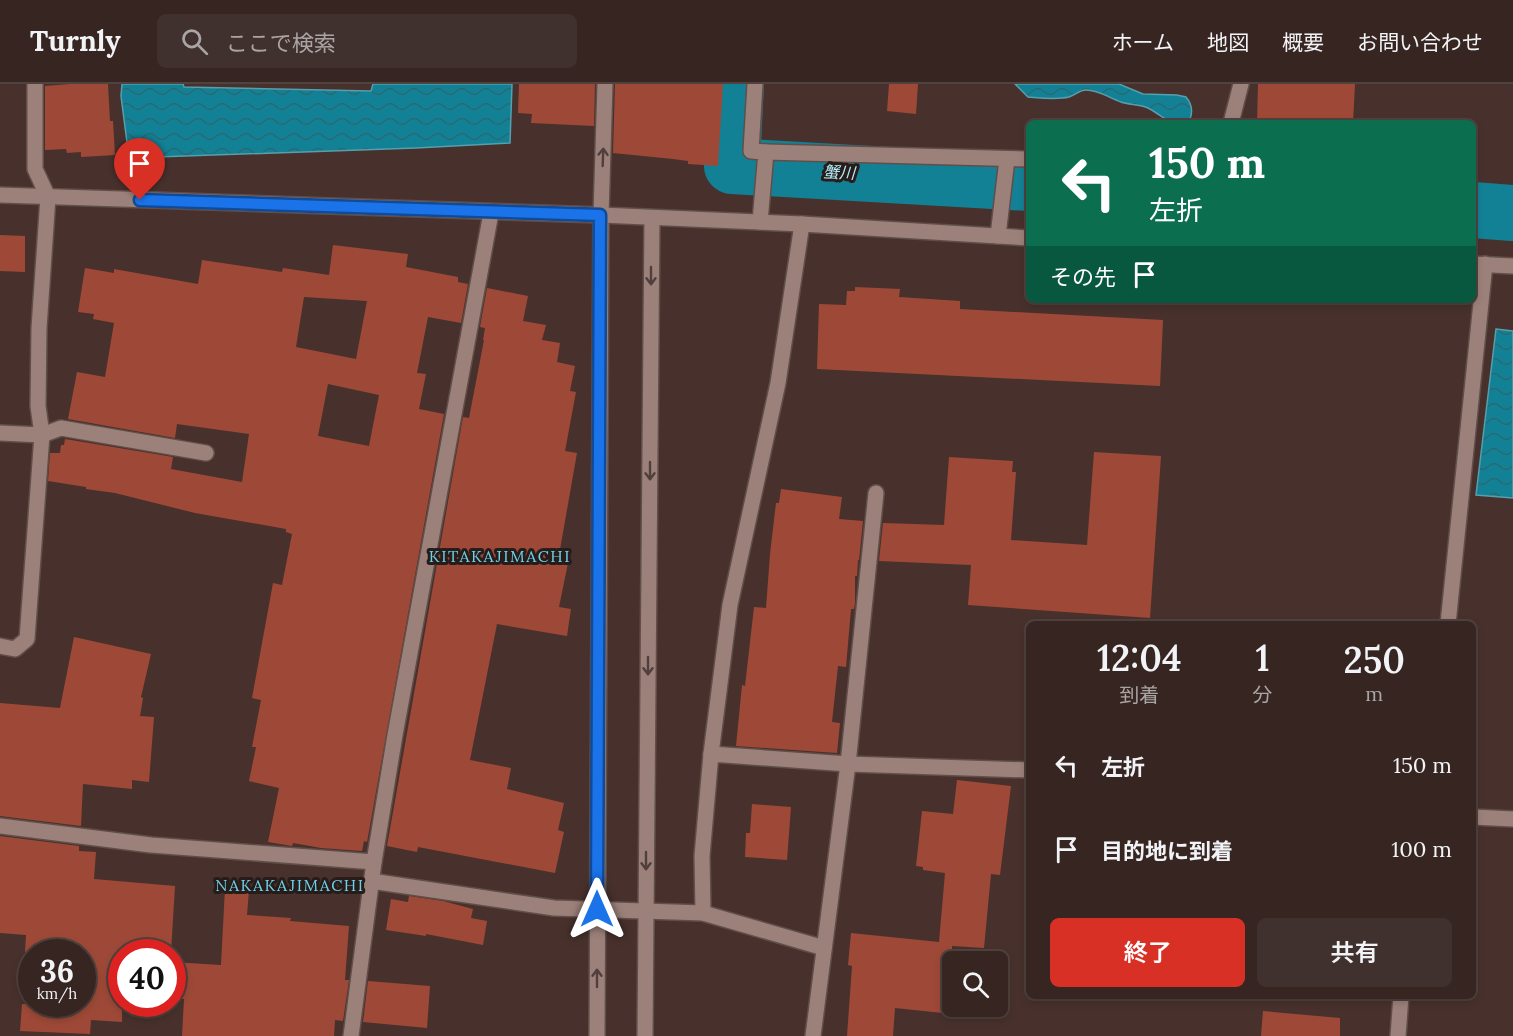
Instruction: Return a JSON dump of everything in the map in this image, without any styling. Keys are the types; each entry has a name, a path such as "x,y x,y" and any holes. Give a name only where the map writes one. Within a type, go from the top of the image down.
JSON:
{"street":[{"path":"0,646 15,649 27,639 42,435 38,406 39,328 48,197 35,169 35,84"},
{"path":"597,1036 600,215 605,84"},
{"path":"755,84 751,151 1026,159"},
{"path":"1232,120 1241,84"},
{"path":"760,222 766,152"},
{"path":"998,236 1007,159"},
{"path":"0,195 600,215 802,224 1026,238"},
{"path":"351,1036 374,862 430,535 491,213"},
{"path":"645,1036 652,218"},
{"path":"703,913 702,856 711,754 730,604 778,383 802,224"},
{"path":"1476,299 1479,264 1513,266"},
{"path":"1448,621 1476,303"},
{"path":"0,433 42,435 61,428 206,453"},
{"path":"813,1036 848,764 876,493"},
{"path":"711,754 848,764 1026,770"},
{"path":"1476,817 1513,819"},
{"path":"0,825 151,846 374,862"},
{"path":"371,881 554,908 703,913 824,948"},
{"path":"1398,1036 1401,999"}],"water":[{"path":"122,84 371,91 373,84 512,84 510,143 129,158 121,96"},
{"path":"1015,84 1119,84 1143,94 1186,97 1191,105 1191,113 1188,120 1168,120 1145,107 1121,102 1091,90 1084,90 1069,97 1028,97"},
{"path":"1496,329 1513,331 1513,498 1476,495"}],"building":[{"path":"108,84 115,155 81,157 81,152 67,153 66,149 45,150 45,86"},
{"path":"519,84 595,84 594,126 531,123 532,114 518,113"},
{"path":"615,84 723,84 718,166 613,153"},
{"path":"889,84 918,84 916,114 887,111"},
{"path":"1258,84 1355,84 1353,120 1257,120"},
{"path":"0,235 25,236 25,272 0,271"},
{"path":"333,245 408,254 406,267 458,277 458,282 468,284 461,323 428,317 417,373 426,374 419,409 444,414 367,842 364,841 362,851 268,842 279,788 249,781 256,747 252,747 261,700 252,698 273,583 282,585 292,534 286,532 286,529 195,513 115,493 48,481 50,453 60,453 65,439 173,457 171,469 242,482 249,434 177,424 175,438 68,419 77,372 105,377 114,323 93,319 94,314 78,312 85,268 114,273 114,269 198,284 202,260 282,272 283,268 329,275","holes":["304,297 367,301 356,359 296,347","328,384 379,395 369,446 318,436"]},
{"path":"855,287 900,289 899,297 960,301 960,309 1163,320 1160,386 817,369 819,304 846,305 847,291 855,291"},
{"path":"487,288 528,296 523,321 546,325 542,340 560,343 557,362 575,366 570,391 576,392 565,451 577,453 558,561 568,563 559,607 571,609 567,636 497,624 470,760 511,768 507,789 564,803 558,830 564,832 555,873 418,847 417,852 387,846 463,417 469,418 484,340 485,328 480,327"},
{"path":"1094,452 1161,456 1150,618 968,605 971,565 879,561 883,523 944,525 949,457 1013,461 1012,472 1016,472 1011,540 1087,545"},
{"path":"781,489 842,497 839,519 863,521 846,667 838,666 832,722 840,723 837,753 736,746 742,685 745,686 754,607 766,608 776,503 779,503"},
{"path":"74,637 151,654 141,697 143,698 140,716 154,717 149,782 132,780 132,789 83,784 81,826 0,816 0,703 60,708"},
{"path":"957,780 1011,786 1000,875 991,874 984,948 952,946 952,951 942,951 942,1013 895,1008 893,1036 847,1036 852,966 848,965 851,933 939,942 945,873 923,870 923,867 916,866 922,811 953,814"},
{"path":"752,804 791,807 787,860 745,857 746,833 750,833"},
{"path":"0,836 79,846 79,851 96,852 94,879 175,886 172,939 108,939 108,1017 122,1017 122,1022 91,1020 90,1034 20,1031 21,1017 96,1017 96,939 26,939 26,935 0,933"},
{"path":"225,888 249,890 247,915 349,926 345,980 349,980 343,1021 335,1020 334,1036 182,1036 183,1017 186,1017 186,963 221,965"},
{"path":"409,896 443,901 473,909 471,918 487,921 483,945 426,934 426,936 386,930 391,899 408,902"},
{"path":"368,981 430,986 427,1028 363,1022"},
{"path":"1263,1011 1340,1018 1340,1036 1261,1036"}],"waterway":[{"name":"蟹川","path":"736,84 732,166 1026,183"},
{"name":"蟹川","path":"1476,210 1513,213"}],"district":[{"name":"KITAKAJIMACHI","path":"500,556"},
{"name":"NAKAKAJIMACHI","path":"290,885"}],"route":[{"path":"140,200 600,215 597,909"}]}
